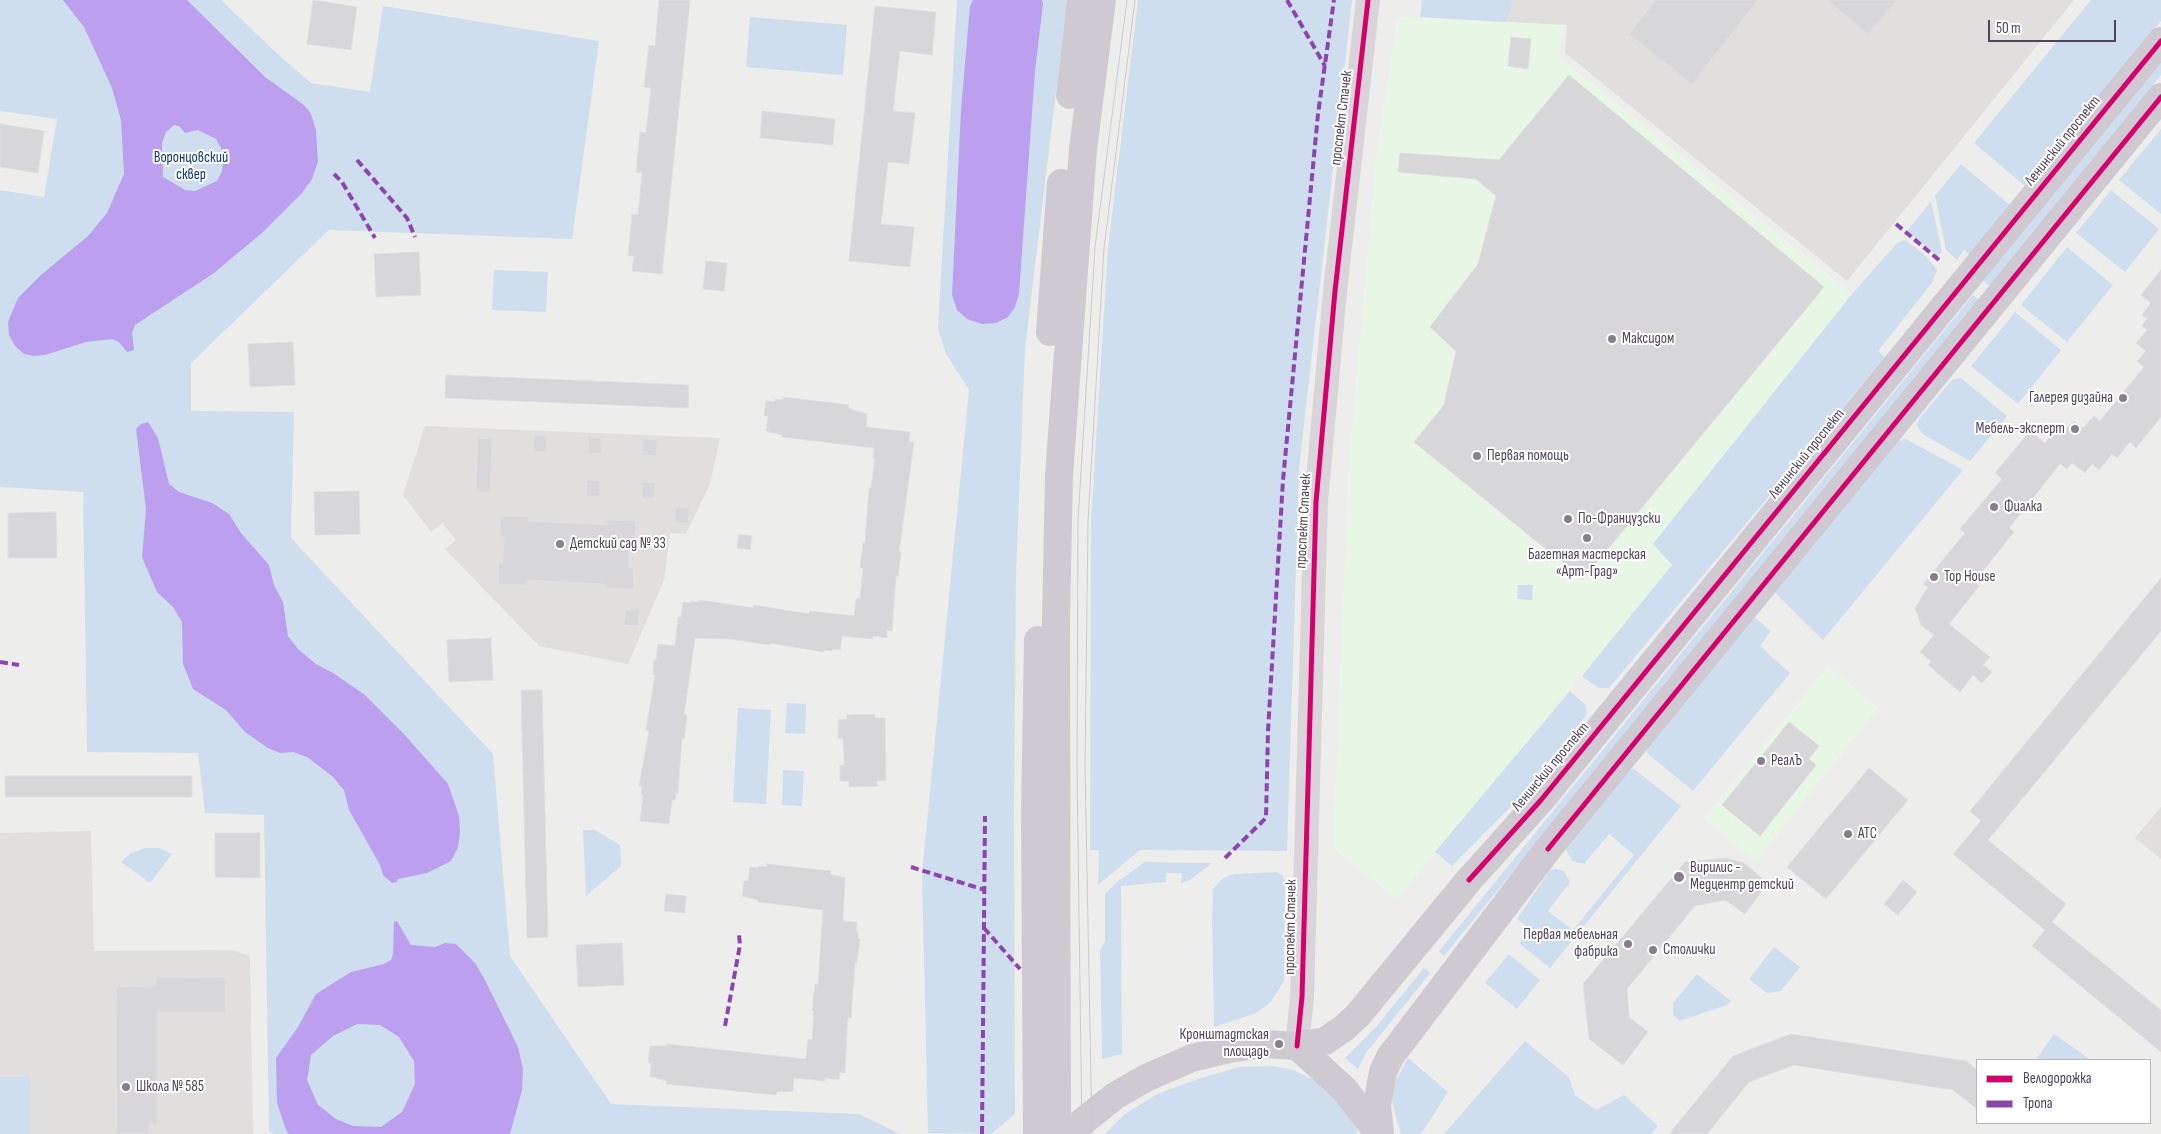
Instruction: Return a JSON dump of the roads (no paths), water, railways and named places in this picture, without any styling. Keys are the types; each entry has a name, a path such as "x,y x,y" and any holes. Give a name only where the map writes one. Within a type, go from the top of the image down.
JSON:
{"main road":[{"path":"1037,1134 1034,814 1041,501 1055,256 1081,0"},
{"path":"1057,1134 1056,620 1060,475 1083,149 1102,0"},
{"name":"Ленинский проспект","path":"1297,1046 1326,1041 1358,1015 1469,880 1541,800 2161,41"},
{"path":"1380,1134 1377,1105 1383,1072 1390,1057 1555,842 2161,97"},
{"path":"1066,1134 1115,1096 1146,1078 1192,1058 1234,1048 1264,1044 1297,1046 1344,1089 1380,1134"}],"street":[{"name":"проспект Стачек","path":"1297,1046 1302,997 1316,502 1335,291 1368,0"}],"tram line":[{"path":"1082,1134 1077,767 1078,520 1095,247 1127,0"},
{"path":"1092,1134 1085,766 1088,521 1104,248 1135,0"}],"place":[{"name":"Максидом","path":"1612,339"},
{"name":"Галерея дизайна","path":"2123,398"},
{"name":"Мебель-эксперт","path":"2075,429"},
{"name":"Первая помощь","path":"1477,456"},
{"name":"Фиалка","path":"1994,507"},
{"name":"По-Французски","path":"1568,519"},
{"name":"Багетная мастерская «Арт-Град»","path":"1587,538"},
{"name":"Детский сад № 33","path":"560,544"},
{"name":"Top House","path":"1934,577"},
{"name":"РеалЪ","path":"1761,761"},
{"name":"АТС","path":"1848,834"},
{"name":"Вирилис - Медцентр детский","path":"1679,877"},
{"name":"Первая мебельная фабрика","path":"1628,944"},
{"name":"Столички","path":"1653,950"},
{"name":"Кронштадтская площадь","path":"1279,1044"},
{"name":"Школа № 585","path":"126,1087"}],"park label":[{"name":"Воронцовский сквер","path":"191,166"}]}
